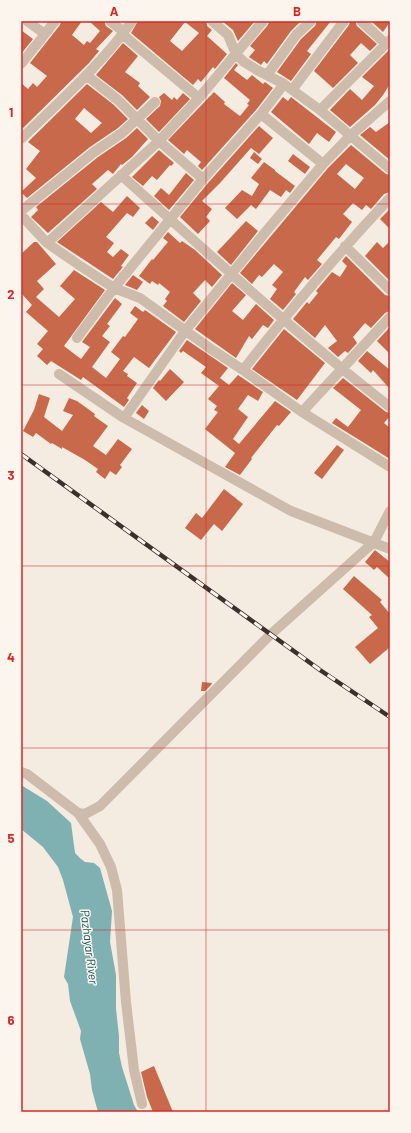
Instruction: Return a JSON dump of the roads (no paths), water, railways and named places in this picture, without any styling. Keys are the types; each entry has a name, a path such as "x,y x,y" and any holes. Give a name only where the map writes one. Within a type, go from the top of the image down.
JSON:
{"street":[{"path":"27,21 45,34"},
{"path":"21,64 55,21"},
{"path":"110,21 199,98"},
{"path":"21,139 86,75 132,21"},
{"path":"212,21 228,35 236,54 249,65 288,87 320,110 390,169"},
{"path":"47,243 159,141 199,98 263,21"},
{"path":"267,75 296,35 310,21"},
{"path":"76,338 114,288 203,180 261,114 288,87 344,21"},
{"path":"320,110 388,42 361,21"},
{"path":"86,75 118,100 159,141 203,180"},
{"path":"124,418 185,331 323,164 351,135 390,101"},
{"path":"21,211 137,120 155,102"},
{"path":"261,114 323,164"},
{"path":"121,175 283,319 341,369 390,407"},
{"path":"243,370 283,319 345,246 390,198"},
{"path":"21,215 47,243 114,288 140,298 302,412 390,467"},
{"path":"345,246 390,290"},
{"path":"302,412 390,317"},
{"path":"59,374 124,418 291,511 390,549"},
{"path":"78,813 85,814 100,806 270,635 374,542 390,511"},
{"path":"21,772 27,774 78,813 100,844 111,867 117,890 126,1002 134,1070 142,1104"}],"water":[{"name":"Pazhayar River","path":"21,785 47,801 71,823 75,853 85,862 94,863 100,868 112,911 110,942 116,975 116,1009 119,1053 134,1105 138,1112 98,1112 92,1090 90,1074 80,1039 81,1031 70,1001 68,984 64,977 73,917 58,867 43,847 21,829"}],"railway":[{"path":"21,454 320,670 390,717"}]}
